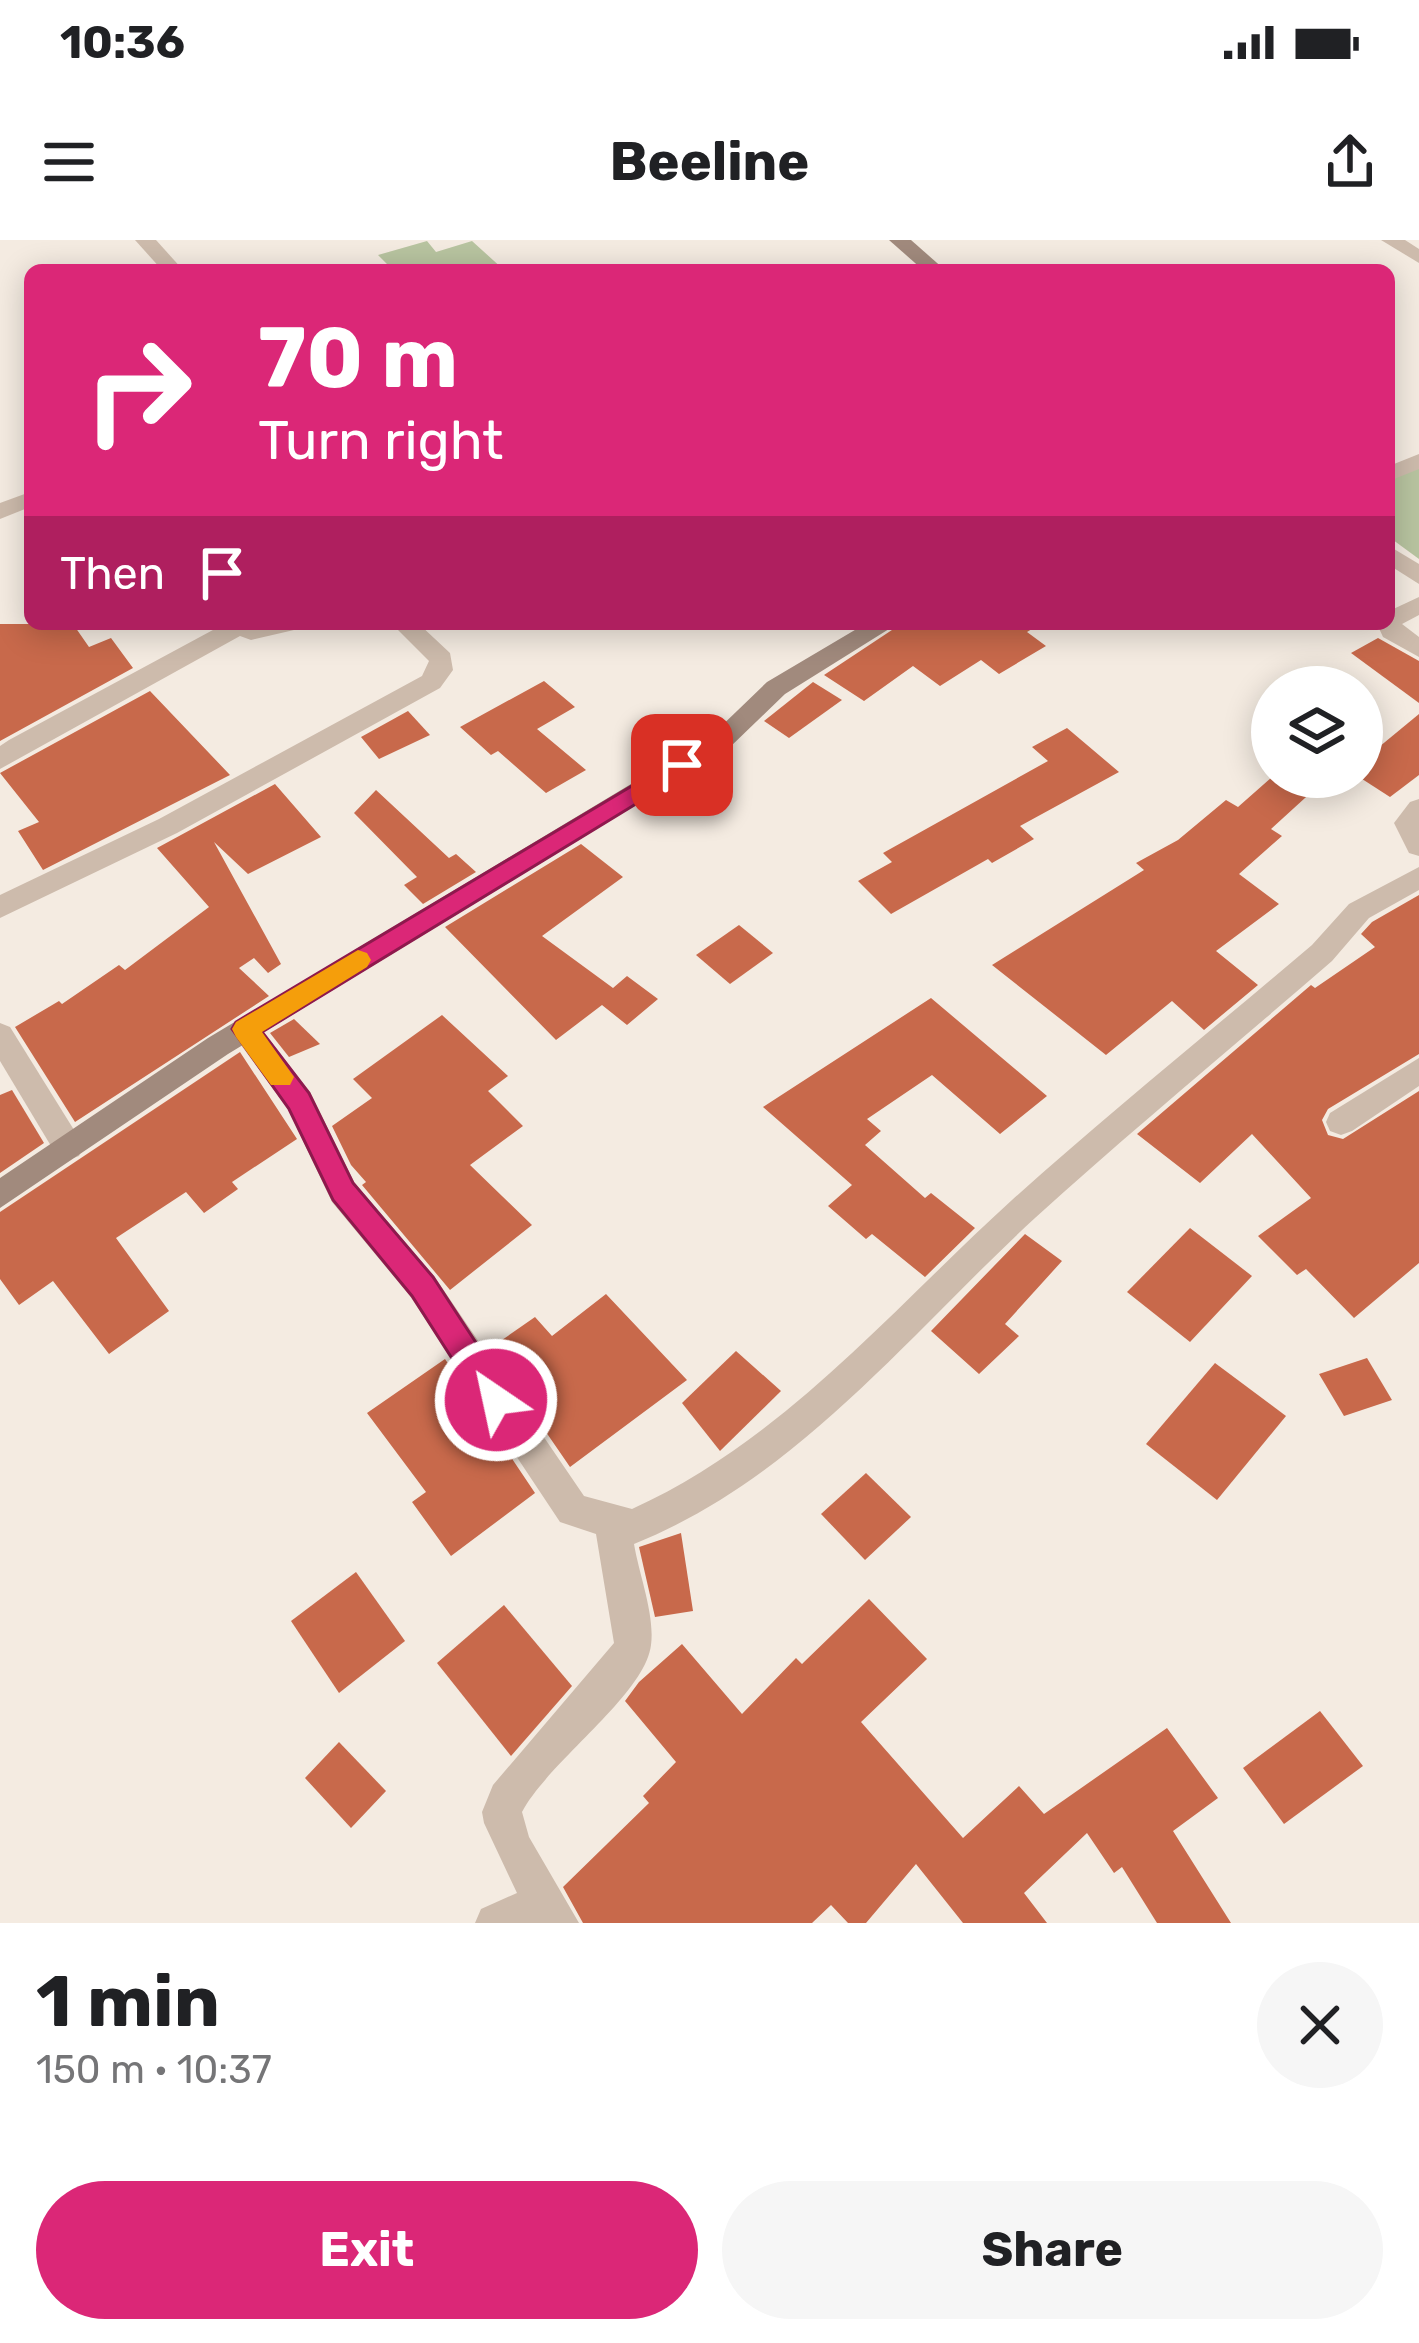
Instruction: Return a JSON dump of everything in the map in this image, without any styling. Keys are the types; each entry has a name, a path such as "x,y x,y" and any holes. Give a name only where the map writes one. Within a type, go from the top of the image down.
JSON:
{"street":[{"path":"145,240 167,264"},
{"path":"899,240 928,264"},
{"path":"1391,240 1419,257"},
{"path":"1395,558 1419,576"},
{"path":"0,760 230,630"},
{"path":"0,908 187,816 431,682 442,670 441,659 410,630"},
{"path":"0,1195 245,1029 720,742 752,703 804,664 873,630"},
{"path":"1392,630 1419,649"},
{"path":"1419,809 1407,824 1419,846"},
{"path":"245,1029 299,1101 343,1192 422,1286 573,1510 633,1526 686,1502 800,1425 1024,1209 1322,953 1359,910 1419,878"},
{"path":"0,1035 68,1147"},
{"path":"1341,1122 1419,1070"},
{"path":"558,1921 505,1828 501,1808 517,1780 626,1664 633,1642 613,1521"},
{"path":"495,1923 528,1910 558,1921"}],"green space":[{"path":"427,241 436,252 472,241 497,264 387,264 378,255"},
{"path":"1419,461 1419,559 1395,541 1395,471"}],"building":[{"path":"0,624 24,624 24,630 77,630 89,647 111,638 133,668 0,741"},
{"path":"892,630 1030,630 1027,632 1046,646 999,674 981,660 940,686 913,666 864,701 824,675"},
{"path":"1378,638 1419,661 1419,703 1383,677 1383,666 1369,666 1351,653"},
{"path":"544,681 575,707 537,729 586,770 546,793 498,751 491,755 460,727"},
{"path":"813,682 842,700 789,738 764,721"},
{"path":"150,691 230,775 43,870 18,831 39,822 0,773"},
{"path":"408,711 430,735 379,759 361,737"},
{"path":"1419,714 1419,775 1390,797 1383,792 1383,744"},
{"path":"1067,728 1119,772 1020,826 1034,839 992,863 988,859 891,914 858,881 892,862 883,853 1048,761 1032,747"},
{"path":"275,784 321,837 248,874 214,842 281,964 268,973 254,958 239,968 269,996 75,1122 15,1027 59,1001 62,1004 119,965 125,970 209,907 157,848"},
{"path":"376,790 449,858 456,854 476,872 423,904 404,885 417,877 354,813"},
{"path":"1251,796 1305,798 1271,829 1282,836 1239,874 1279,904 1216,951 1258,985 1204,1030 1172,1001 1106,1055 992,965 1144,870 1136,863 1178,840 1226,800 1238,807"},
{"path":"581,844 623,877 542,936 613,988 627,976 658,999 627,1025 602,1005 556,1040 445,927"},
{"path":"1419,895 1419,1054 1328,1109 1322,1120 1328,1135 1343,1139 1419,1091 1419,1263 1354,1318 1306,1269 1297,1275 1258,1236 1311,1198 1252,1134 1200,1183 1137,1134 1311,985 1315,988 1375,947 1361,934 1372,922"},
{"path":"739,925 773,953 730,984 696,955"},
{"path":"931,998 1047,1096 1000,1134 932,1075 867,1119 881,1131 865,1145 925,1198 931,1193 975,1228 925,1277 872,1234 866,1239 828,1206 852,1185 763,1107"},
{"path":"442,1015 508,1076 488,1091 523,1126 470,1165 532,1225 450,1290 362,1185 366,1182 351,1165 332,1126 372,1098 353,1079"},
{"path":"294,1019 320,1044 289,1057 270,1033"},
{"path":"240,1052 297,1139 232,1182 238,1189 204,1213 186,1192 116,1238 169,1311 109,1354 53,1281 19,1305 0,1279 0,1212"},
{"path":"12,1090 44,1143 0,1173 0,1095"},
{"path":"1190,1228 1252,1276 1190,1342 1127,1292"},
{"path":"1025,1234 1062,1261 1005,1324 1019,1336 979,1374 931,1331"},
{"path":"606,1294 687,1380 570,1467 489,1349 535,1317 552,1336"},
{"path":"736,1351 781,1391 720,1451 682,1403"},
{"path":"1367,1358 1392,1400 1344,1416 1319,1374"},
{"path":"445,1359 535,1493 451,1556 412,1502 426,1492 367,1413"},
{"path":"1215,1363 1286,1416 1217,1500 1146,1444"},
{"path":"866,1473 911,1517 865,1560 821,1514"},
{"path":"681,1533 693,1611 655,1617 639,1547"},
{"path":"356,1572 405,1641 339,1693 291,1621"},
{"path":"869,1599 927,1659 861,1722 963,1838 1019,1786 1044,1814 1167,1728 1218,1798 1173,1831 1231,1923 1157,1923 1122,1867 1114,1873 1087,1833 1024,1893 1047,1923 963,1923 916,1864 866,1923 848,1923 831,1905 812,1923 583,1923 563,1887 649,1803 643,1796 676,1762 625,1701 639,1682 682,1644 742,1714 796,1658 802,1664"},
{"path":"504,1605 572,1686 511,1756 437,1663"},
{"path":"1320,1711 1363,1766 1284,1824 1243,1768"},
{"path":"339,1742 386,1791 351,1828 305,1778"}],"slow traffic":[{"path":"281,1077 245,1029 358,960"}],"route":[{"path":"496,1400 422,1286 343,1192 299,1101 245,1029 682,765"}]}
